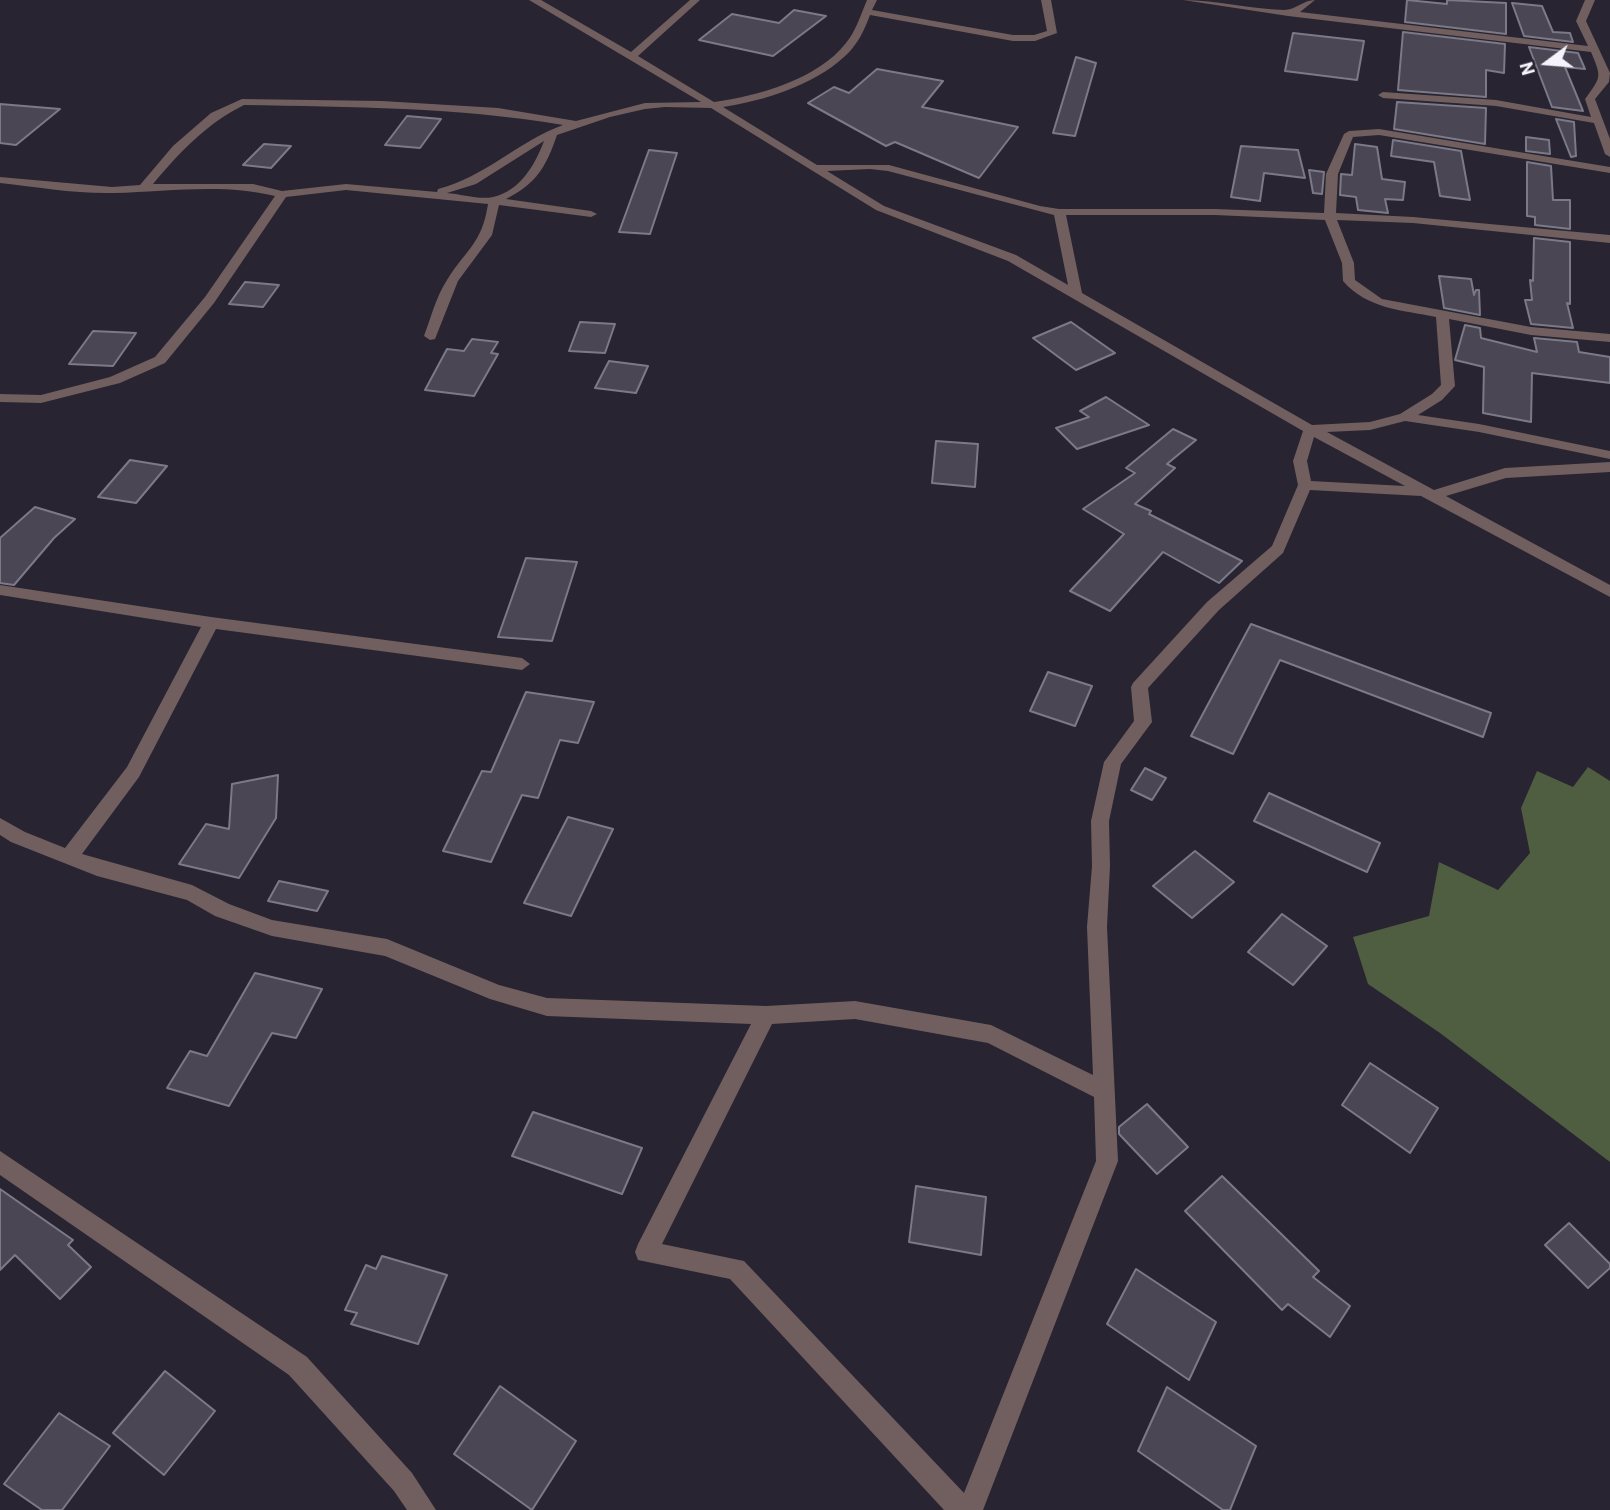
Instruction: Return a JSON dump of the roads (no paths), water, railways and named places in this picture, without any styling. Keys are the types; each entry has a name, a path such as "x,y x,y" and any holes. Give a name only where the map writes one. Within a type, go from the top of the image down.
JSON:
{"street":[{"path":"534,0 632,55 880,208 1012,258 1310,429 1610,592"},
{"path":"632,55 695,0"},
{"path":"424,194 448,191 468,184 513,153 552,133 577,124 656,104 681,102 712,105 779,90 801,80 851,45 872,0"},
{"path":"866,12 1013,38 1035,38 1052,33 1046,0"},
{"path":"1188,0 1595,50"},
{"path":"1288,13 1303,7 1310,0"},
{"path":"1590,0 1581,21 1605,73 1604,82 1590,99 1610,154"},
{"path":"1383,95 1496,103 1598,121"},
{"path":"142,190 177,148 215,115 242,102 382,104 498,111 577,124"},
{"path":"1610,170 1379,132 1349,134 1332,174 1330,217 1348,263 1349,281 1378,302 1531,331 1610,338"},
{"path":"494,201 523,186 542,162 552,133"},
{"path":"813,168 889,168 1039,209 1059,212 1215,212 1440,222 1610,239"},
{"path":"0,180 112,190 171,186 253,187 282,194 346,187 494,201 591,214"},
{"path":"0,398 41,399 115,380 160,360 210,300 282,194"},
{"path":"430,336 454,277 480,249 491,226 494,201"},
{"path":"1059,212 1076,294"},
{"path":"1310,429 1370,426 1405,417 1437,397 1448,386 1442,315"},
{"path":"1405,417 1479,428 1610,455"},
{"path":"970,1510 1107,1161 1097,927 1101,866 1100,821 1113,762 1143,722 1139,687 1213,606 1278,549 1305,485 1300,461 1310,429"},
{"path":"1305,485 1427,494 1505,473 1610,467"},
{"path":"0,590 211,624 522,664"},
{"path":"69,857 133,772 211,624"},
{"path":"0,825 18,837 97,868 192,893 222,910 272,928 387,948 497,993 547,1007 766,1015 855,1010 991,1034 1104,1091"},
{"path":"766,1015 646,1252 736,1269 962,1510"},
{"path":"0,1162 298,1366 403,1482 423,1510"}]}
